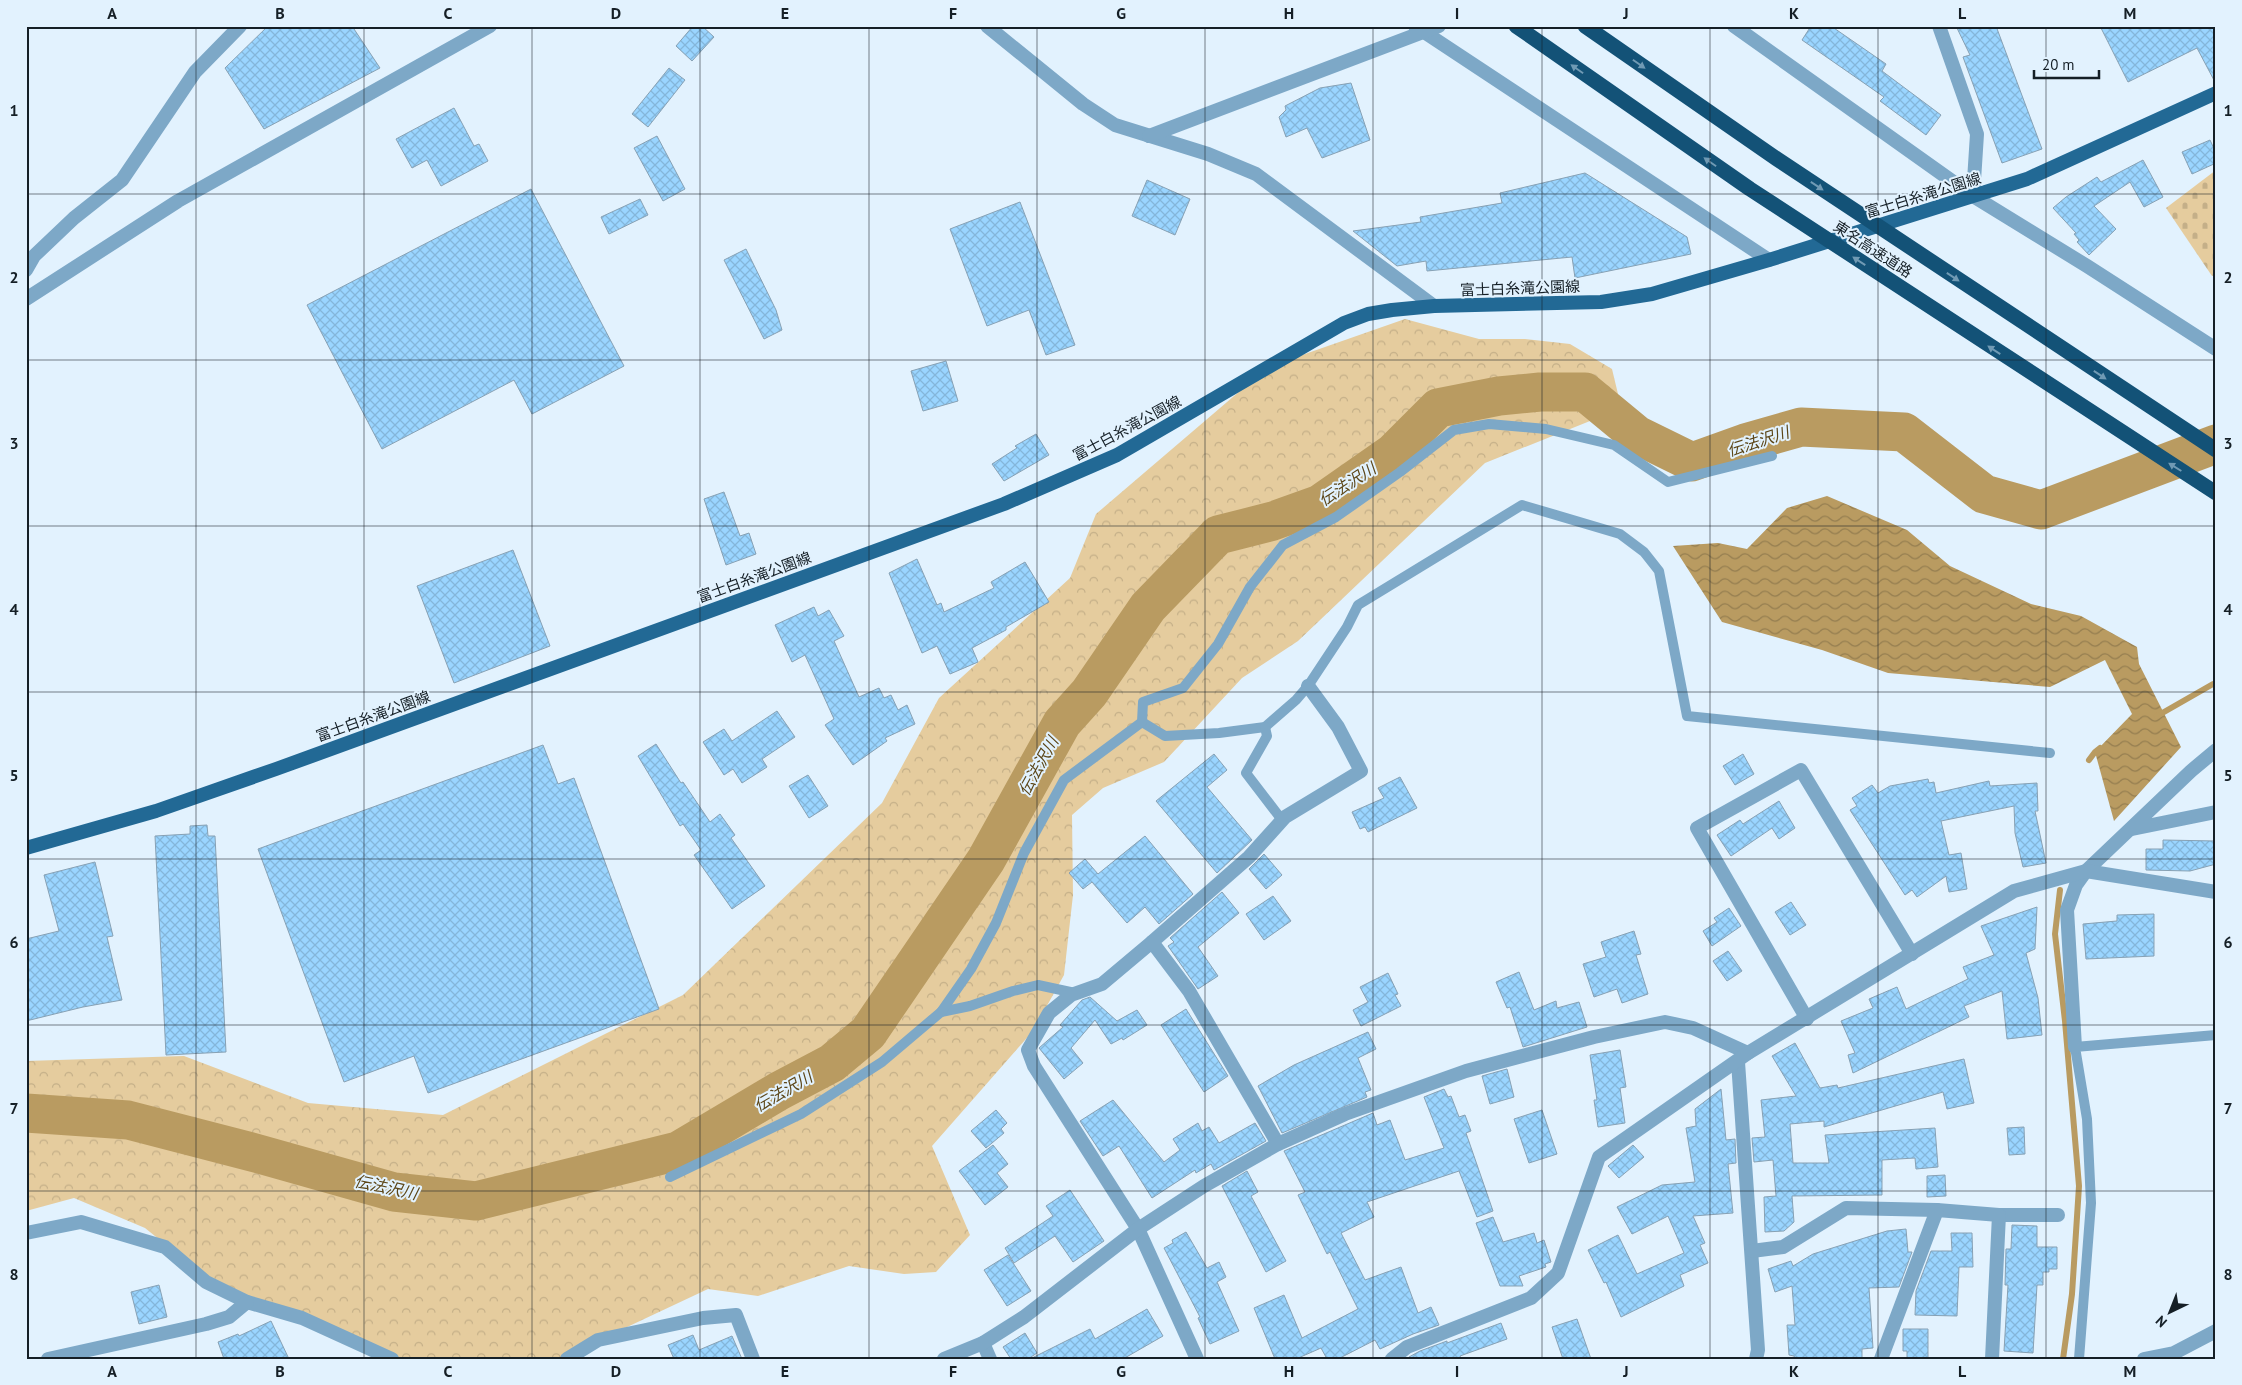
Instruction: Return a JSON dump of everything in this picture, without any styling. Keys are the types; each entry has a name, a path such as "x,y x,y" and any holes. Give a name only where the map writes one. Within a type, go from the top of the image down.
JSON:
{"highway":[{"name":"東名高速道路","path":"1516,26 1750,189 2035,377 2216,493"},
{"name":"東名高速道路","path":"1585,26 1777,159 2059,348 2216,450"}],"main road":[{"name":"富士白糸滝公園線","path":"26,848 156,811 267,772 1004,504 1117,455 1344,323 1368,314 1434,306 1601,302 1652,294 1769,260 2027,179 2216,93"}],"street":[{"path":"26,270 34,256 74,218 122,180 195,72 240,26"},
{"path":"26,299 178,201 490,26"},
{"path":"987,26 1084,104 1115,125 1208,154 1256,174 1434,306"},
{"path":"1149,136 1420,30 1439,26"},
{"path":"1734,26 1973,196 2087,266 2216,349"},
{"path":"1939,26 1977,134 1973,196"},
{"path":"1420,30 1769,260"},
{"path":"1197,1359 1138,1229 1034,1066 1028,1050 1048,1013 1075,993 1102,984 1249,856 1282,820 1361,771 1338,727 1308,686"},
{"path":"2075,1047 2067,910 2076,885 2086,871 2191,771 2216,750"},
{"path":"1807,1018 1697,828 1801,770 1912,954"},
{"path":"2132,829 2216,812"},
{"path":"1392,1359 1407,1347 1531,1298 1558,1273 1600,1157 1743,1058 2014,891 2086,871 2216,892"},
{"path":"1152,942 1189,991 1278,1144"},
{"path":"944,1359 983,1343 1024,1317 1138,1229 1204,1186 1278,1144 1345,1114 1466,1071 1594,1037 1665,1022 1693,1028 1743,1058"},
{"path":"1743,1058 1758,1350 1756,1359"},
{"path":"1752,1251 1783,1247 1846,1208 1937,1210 1999,1215 2058,1215"},
{"path":"1881,1359 1937,1210"},
{"path":"1992,1359 1999,1215"},
{"path":"26,1233 81,1222 165,1246 206,1282 247,1302 302,1318 392,1359"},
{"path":"48,1359 206,1324 229,1317 247,1302"},
{"path":"567,1359 598,1340 703,1318 736,1315 753,1359"},
{"path":"2144,1359 2174,1353 2216,1331"},
{"path":"983,1343 990,1359"}],"lane":[{"path":"1142,722 1143,702 1183,688 1218,644 1250,587 1283,545 1336,517 1400,472 1454,430 1489,424 1546,429 1614,445 1668,482 1772,456"},
{"path":"1142,722 1165,736 1219,733 1266,727 1296,700 1308,686 1347,627 1358,605 1522,505 1620,534 1644,552 1659,571 1687,716 2050,753"},
{"path":"670,1177 802,1114 882,1062 941,1012 971,969 996,923 1024,853 1064,780 1142,722"},
{"path":"1266,727 1267,736 1246,773 1282,820"},
{"path":"941,1012 970,1006 1013,991 1038,985 1075,993"},
{"path":"2079,1359 2091,1203 2087,1119 2075,1047 2216,1035"}],"green space":[{"path":"2216,170 2216,275 2212,276 2166,208"},
{"path":"1405,319 1479,339 1525,339 1570,344 1612,369 1618,394 1595,419 1485,463 1298,641 1242,678 1164,762 1103,788 1072,815 1073,895 1064,975 1033,1031 932,1146 970,1235 936,1272 904,1274 849,1266 758,1296 708,1289 559,1359 396,1359 222,1290 145,1228 74,1198 26,1211 26,1061 184,1056 308,1103 443,1115 683,995 882,803 939,698 1070,578 1096,514 1268,367"}],"water":[{"path":"1827,496 1907,530 1950,566 2031,604 2081,616 2137,647 2139,664 2181,747 2114,821 2095,752 2132,714 2105,660 2050,687 1888,673 1822,650 1722,622 1673,546 1718,543 1747,549 1787,508"}],"building":[{"path":"268,26 352,26 380,68 264,129 225,68"},
{"path":"693,26 702,26 714,37 692,61 676,46"},
{"path":"1811,26 1831,26 1886,64 1882,71 1941,115 1926,135 1880,101 1884,97 1802,40"},
{"path":"1956,26 1996,26 2042,149 2002,163 1963,57 1970,55"},
{"path":"2100,26 2216,26 2216,84 2197,48 2128,82"},
{"path":"669,68 685,80 648,127 632,114"},
{"path":"1351,83 1370,140 1322,158 1307,128 1286,137 1279,117 1286,110 1285,106 1320,88"},
{"path":"454,108 474,146 479,144 488,161 441,186 427,160 412,168 396,139"},
{"path":"657,136 685,189 663,201 634,148"},
{"path":"2210,140 2216,153 2216,163 2192,174 2182,152"},
{"path":"2143,160 2163,197 2144,207 2130,182 2094,206 2116,229 2089,255 2077,242 2079,240 2074,234 2076,233 2053,208 2066,197 2097,177 2101,182"},
{"path":"1585,173 1687,237 1691,254 1575,278 1572,257 1427,271 1426,261 1397,266 1353,231 1421,222 1420,217 1502,203 1500,193"},
{"path":"1147,180 1190,199 1175,235 1132,216"},
{"path":"531,189 624,366 532,414 514,380 382,449 307,305"},
{"path":"640,199 648,215 609,234 601,217"},
{"path":"1020,202 1075,345 1046,355 1029,310 987,326 950,229"},
{"path":"746,249 776,310 782,330 764,339 724,260"},
{"path":"946,361 958,401 923,411 911,371"},
{"path":"1036,434 1049,455 1004,481 992,464 1017,448 1015,446"},
{"path":"724,492 740,536 749,533 756,554 726,565 704,499"},
{"path":"513,550 550,646 454,683 417,586"},
{"path":"917,559 937,605 941,603 944,612 994,588 991,582 1025,562 1049,602 1006,627 1006,630 972,648 978,662 950,674 937,646 922,653 889,573"},
{"path":"814,607 818,616 829,610 844,636 834,641 859,697 879,688 884,698 891,695 898,710 907,705 915,724 885,738 887,741 853,765 825,725 834,719 805,655 792,662 775,625"},
{"path":"777,711 795,737 762,759 767,767 742,783 733,769 724,775 703,742 724,729 732,741"},
{"path":"656,744 681,783 683,782 710,822 720,814 735,835 731,838 765,886 732,909 694,855 701,850 683,824 680,826 638,756"},
{"path":"543,745 558,784 574,778 659,1009 428,1093 414,1056 344,1082 258,849"},
{"path":"1214,754 1227,770 1207,787 1252,840 1217,873 1156,801"},
{"path":"1743,754 1754,774 1735,785 1723,766"},
{"path":"808,775 828,806 809,818 789,786"},
{"path":"1400,777 1417,808 1368,832 1365,827 1360,829 1352,812 1384,798 1378,788"},
{"path":"1928,779 1929,783 1934,782 1936,793 1989,781 1990,786 2037,783 2038,811 2035,811 2046,863 2023,867 2015,833 2014,806 1941,821 1949,855 1961,853 1967,889 1949,892 1946,876 1917,897 1912,890 1905,895 1850,810 1857,806 1852,798 1872,785 1878,793 1890,786"},
{"path":"1779,801 1795,828 1779,839 1772,828 1731,856 1717,835 1740,820 1743,824"},
{"path":"207,825 208,836 215,836 226,1052 166,1055 155,836 190,834 190,826"},
{"path":"1145,836 1193,894 1159,924 1145,907 1127,923 1092,882 1083,889 1069,873 1085,859 1098,874"},
{"path":"2163,840 2216,841 2216,864 2190,871 2146,870 2146,849 2163,849"},
{"path":"1264,854 1282,875 1266,889 1249,869"},
{"path":"95,862 113,936 107,937 122,1000 26,1021 26,939 59,931 44,875"},
{"path":"1222,892 1239,913 1198,947 1218,976 1198,989 1168,946 1174,942 1170,938"},
{"path":"1273,896 1291,921 1264,940 1246,914"},
{"path":"1791,902 1806,925 1790,935 1775,912"},
{"path":"2037,907 2035,949 2026,953 2038,998 2042,1035 2007,1039 2002,991 1964,1006 1969,1017 1853,1073 1848,1055 1855,1053 1841,1021 1873,1008 1869,999 1897,987 1906,1009 1968,979 1963,967 1994,955 1981,926"},
{"path":"1729,908 1741,926 1712,946 1703,931 1717,922 1714,918"},
{"path":"2154,914 2154,956 2086,959 2083,924 2117,921 2117,915"},
{"path":"1634,931 1641,954 1636,955 1648,994 1622,1003 1617,989 1594,997 1583,964 1606,957 1601,942"},
{"path":"1728,951 1742,971 1727,981 1713,961"},
{"path":"1519,972 1534,1010 1556,1001 1557,1008 1579,1002 1587,1027 1523,1047 1510,1007 1507,1008 1496,982"},
{"path":"1388,973 1398,994 1395,995 1401,1006 1361,1026 1353,1010 1368,1002 1360,987"},
{"path":"1090,997 1117,1021 1137,1010 1147,1025 1123,1040 1122,1038 1111,1044 1095,1020 1071,1048 1083,1063 1064,1079 1039,1048 1063,1027 1060,1025 1082,1000"},
{"path":"1186,1009 1228,1076 1204,1092 1161,1025"},
{"path":"1368,1032 1376,1049 1358,1058 1371,1090 1365,1092 1367,1097 1282,1133 1258,1086 1294,1065"},
{"path":"1795,1043 1820,1088 1837,1085 1838,1088 1964,1059 1974,1103 1947,1109 1943,1092 1824,1127 1824,1121 1790,1124 1793,1163 1829,1163 1825,1135 1935,1128 1938,1167 1916,1169 1915,1158 1882,1160 1882,1195 1792,1196 1794,1222 1784,1231 1765,1232 1764,1197 1776,1196 1773,1160 1754,1162 1752,1138 1765,1137 1761,1100 1796,1096 1772,1056"},
{"path":"1620,1050 1626,1087 1620,1088 1625,1123 1598,1127 1594,1100 1597,1100 1590,1055"},
{"path":"1507,1069 1514,1097 1490,1104 1482,1076"},
{"path":"1444,1089 1448,1097 1451,1096 1459,1117 1465,1115 1471,1131 1466,1133 1493,1211 1477,1217 1459,1171 1367,1202 1374,1217 1341,1233 1365,1280 1401,1267 1418,1313 1431,1307 1439,1325 1380,1349 1375,1340 1338,1359 1327,1359 1321,1348 1296,1359 1275,1359 1254,1308 1284,1295 1302,1338 1358,1309 1330,1252 1327,1254 1298,1195 1305,1192 1284,1151 1373,1113 1377,1125 1390,1120 1405,1160 1444,1148 1424,1097"},
{"path":"1721,1089 1726,1140 1735,1139 1736,1163 1728,1164 1733,1213 1693,1216 1705,1243 1700,1245 1708,1263 1680,1275 1684,1286 1621,1317 1606,1282 1604,1283 1588,1250 1618,1235 1637,1274 1684,1253 1668,1216 1632,1234 1617,1207 1662,1185 1695,1182 1686,1128 1696,1126 1695,1109"},
{"path":"1113,1100 1164,1162 1180,1150 1173,1139 1198,1123 1202,1131 1209,1127 1219,1143 1255,1123 1266,1141 1214,1170 1211,1164 1196,1173 1195,1170 1152,1198 1119,1146 1103,1156 1080,1121"},
{"path":"996,1110 1007,1123 1001,1129 1004,1133 986,1148 971,1131"},
{"path":"1542,1110 1557,1154 1529,1163 1514,1119"},
{"path":"2024,1127 2025,1154 2009,1155 2007,1128"},
{"path":"993,1145 1008,1164 997,1173 1008,1187 985,1205 959,1171"},
{"path":"1633,1145 1644,1157 1619,1178 1608,1166"},
{"path":"1247,1171 1258,1192 1251,1196 1286,1261 1266,1272 1222,1186"},
{"path":"1945,1175 1946,1196 1927,1197 1927,1176"},
{"path":"1070,1190 1104,1241 1073,1262 1055,1236 1014,1263 1005,1248 1053,1216 1046,1206"},
{"path":"1493,1217 1503,1242 1534,1233 1537,1243 1544,1240 1551,1262 1545,1264 1546,1267 1519,1276 1523,1286 1500,1286 1476,1223"},
{"path":"2012,1225 2037,1226 2037,1247 2057,1247 2057,1269 2049,1269 2049,1272 2043,1272 2043,1285 2037,1285 2033,1353 2004,1351 2008,1285 2005,1285 2006,1249 2011,1249"},
{"path":"1906,1229 1908,1252 1912,1252 1899,1287 1869,1288 1873,1348 1862,1349 1862,1359 1795,1359 1794,1356 1789,1355 1787,1325 1795,1325 1792,1286 1775,1292 1768,1269 1791,1261 1793,1266 1813,1254 1887,1231"},
{"path":"1186,1232 1207,1268 1219,1262 1226,1277 1217,1282 1239,1331 1210,1344 1198,1318 1200,1317 1164,1248 1173,1243 1172,1240"},
{"path":"1951,1233 1972,1233 1973,1267 1959,1267 1957,1316 1915,1315 1916,1291 1931,1251 1952,1251"},
{"path":"1008,1255 1031,1291 1007,1306 984,1270"},
{"path":"159,1285 167,1317 139,1324 131,1292"},
{"path":"1147,1309 1163,1336 1123,1359 1030,1359 1090,1329 1095,1339"},
{"path":"1577,1319 1591,1359 1563,1359 1552,1327"},
{"path":"271,1321 289,1359 224,1359 218,1342 238,1334 239,1336"},
{"path":"1501,1323 1507,1339 1460,1356 1461,1359 1409,1359 1409,1357 1420,1351"},
{"path":"1903,1329 1928,1329 1928,1359 1907,1359 1907,1351 1903,1351"},
{"path":"1025,1333 1037,1353 1028,1359 1011,1359 1003,1347"},
{"path":"693,1335 699,1350 732,1336 742,1359 674,1359 668,1345"}],"waterway":[{"name":"伝法沢川","path":"26,1113 128,1120 394,1192 476,1201 678,1151 779,1091 832,1063 868,1033 986,860 1062,723 1089,693 1148,607 1218,535 1273,521 1320,504 1393,453 1438,408 1499,396 1540,392 1585,392 1637,435 1692,462 1745,443 1801,427 1904,432 1984,494 2041,510 2216,444"},
{"path":"2157,716 2213,684 2216,685"},
{"path":"2089,760 2100,748"},
{"path":"2060,890 2055,934 2065,1021 2079,1186 2072,1294 2063,1359"}]}
